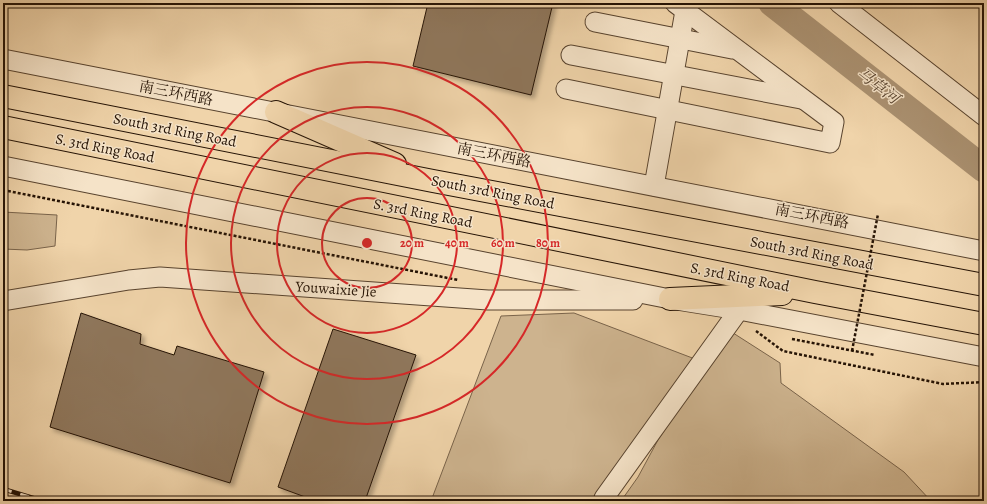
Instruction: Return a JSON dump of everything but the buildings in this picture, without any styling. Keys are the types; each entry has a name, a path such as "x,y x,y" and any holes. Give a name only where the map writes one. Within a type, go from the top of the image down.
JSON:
{"highway":[{"name":"South 3rd Ring Road","path":"3,96 433,181 984,285"},
{"path":"276,112 433,181"},
{"name":"S. 3rd Ring Road","path":"3,127 815,292 984,324"},
{"path":"670,299 815,292"}],"street":[{"path":"839,3 984,116"},
{"path":"654,186 680,39 680,7"},
{"path":"566,90 830,143 834,122 680,7"},
{"path":"595,22 737,50"},
{"path":"571,55 806,100"},
{"name":"南三环西路","path":"3,59 984,251"},
{"path":"3,166 670,299 735,316 984,357"},
{"name":"Youwaixie Jie","path":"3,301 129,280 160,277 488,300 670,299"},
{"path":"604,501 604,498 735,316"}],"path":[{"path":"3,190 464,281"},
{"path":"852,351 878,214"},
{"path":"735,316 783,351 943,384 984,382"},
{"path":"792,339 881,356"}],"shaded area":[{"path":"3,212 57,215 55,246 27,250 3,249"},
{"path":"574,313 695,359 599,501 431,501 501,316"},
{"path":"730,331 780,363 781,383 904,472 931,501 621,501 638,477 658,440"}],"waterway":[{"name":"马草河","path":"772,3 984,169"}],"railway":[{"path":"3,489 43,501"}]}
